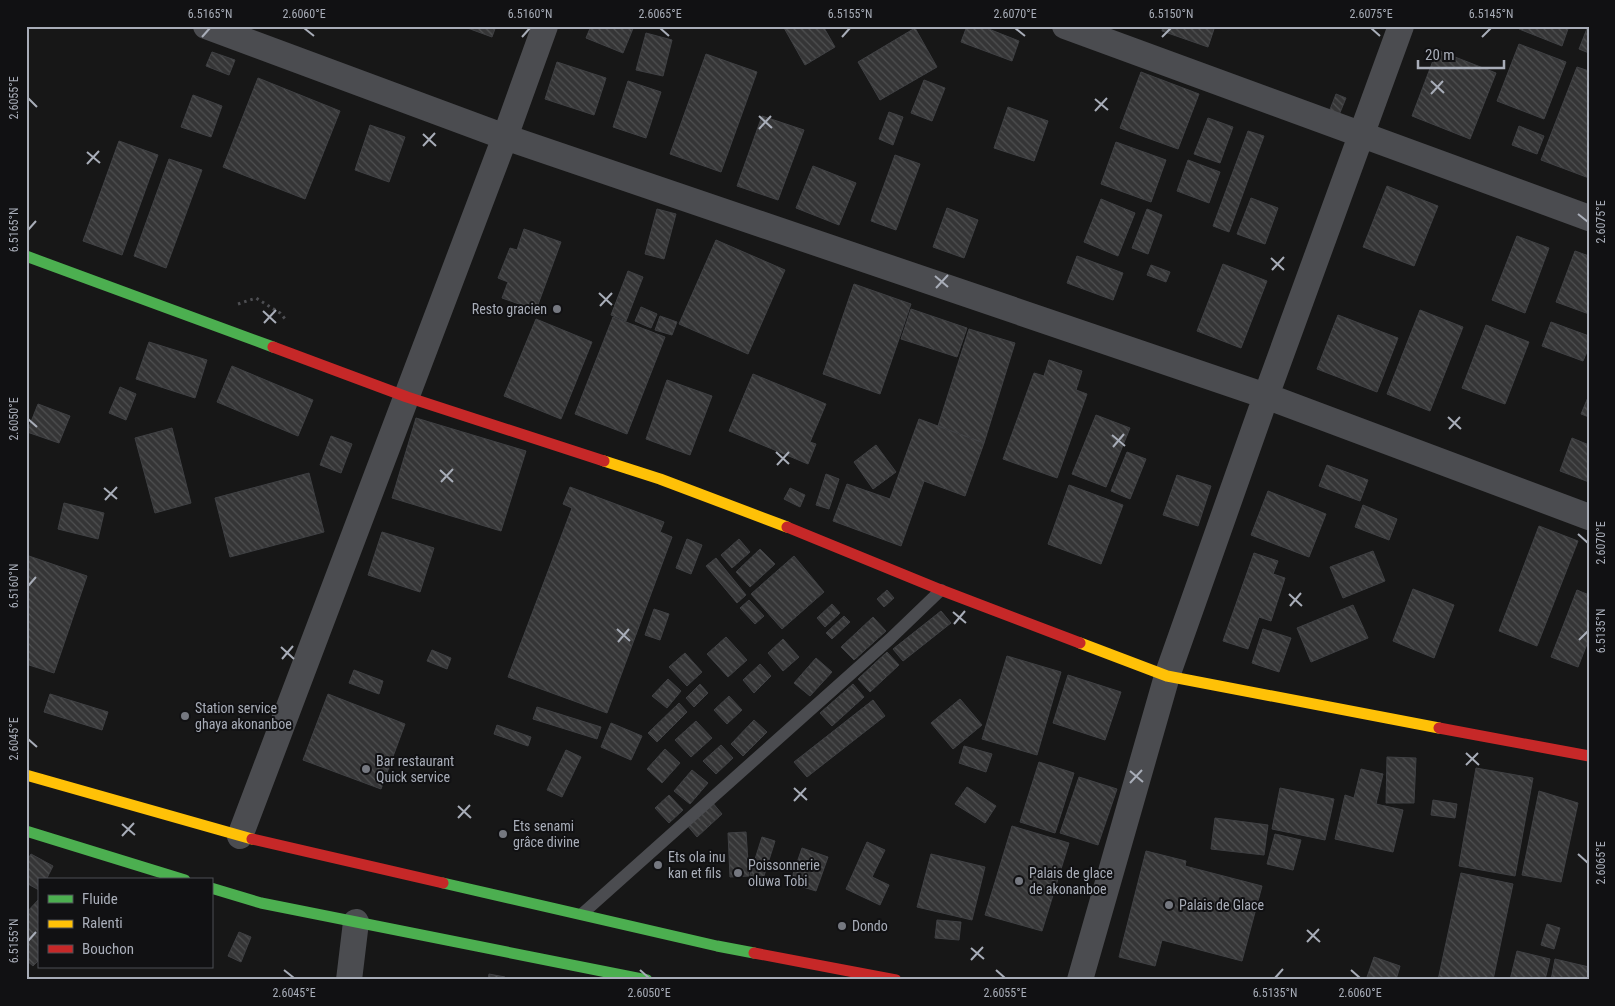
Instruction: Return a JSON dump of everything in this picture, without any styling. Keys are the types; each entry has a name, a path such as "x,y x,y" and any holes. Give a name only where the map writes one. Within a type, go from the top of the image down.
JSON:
{"main road":[{"path":"26,256 407,397 660,479 781,524 941,590 1167,676 1589,756"},
{"path":"26,775 240,836 716,946 896,980"},
{"path":"26,831 178,878"},
{"path":"212,888 262,903 647,980"}],"street":[{"path":"206,26 505,137 1266,396 1589,517"},
{"path":"240,836 505,137 545,26"},
{"path":"1065,26 1589,218"},
{"path":"1080,980 1167,676 1360,134 1401,26"},
{"path":"349,980 356,922"}],"lane":[{"path":"582,914 890,639 941,590"}],"building":[{"path":"462,26 496,26 492,37"},
{"path":"591,26 634,26 623,53 586,38"},
{"path":"783,26 823,26 835,47 805,65"},
{"path":"967,26 981,26 1019,41 1012,61 961,42"},
{"path":"1163,26 1215,26 1208,47 1162,31"},
{"path":"1520,26 1569,26 1562,46 1519,29"},
{"path":"1589,26 1589,53 1579,49"},
{"path":"915,28 937,67 880,100 858,62"},
{"path":"646,33 672,40 663,76 636,70"},
{"path":"1519,44 1566,62 1544,119 1497,101"},
{"path":"1437,50 1496,73 1470,139 1412,116"},
{"path":"212,52 235,60 229,75 206,66"},
{"path":"706,54 757,72 721,172 670,154"},
{"path":"557,62 606,78 594,115 545,99"},
{"path":"1577,67 1589,71 1589,178 1541,160"},
{"path":"1141,72 1199,94 1178,149 1120,128"},
{"path":"258,78 340,111 305,199 223,167"},
{"path":"924,80 945,88 932,121 911,113"},
{"path":"628,81 661,92 646,138 613,127"},
{"path":"1336,94 1346,98 1339,115 1329,112"},
{"path":"193,95 222,106 211,137 181,127"},
{"path":"1008,107 1048,121 1034,161 994,148"},
{"path":"889,112 903,117 893,145 879,139"},
{"path":"762,116 804,130 778,200 737,186"},
{"path":"1208,118 1233,127 1220,163 1194,154"},
{"path":"370,125 405,137 389,182 355,170"},
{"path":"1519,126 1544,136 1537,154 1512,145"},
{"path":"1248,131 1264,136 1229,232 1213,226"},
{"path":"119,141 158,155 122,255 83,241"},
{"path":"1116,142 1166,160 1151,202 1101,184"},
{"path":"895,155 920,164 896,230 871,221"},
{"path":"169,159 202,170 166,268 134,256"},
{"path":"1188,160 1220,172 1209,203 1177,191"},
{"path":"813,166 856,183 839,225 796,208"},
{"path":"1387,186 1438,206 1414,266 1363,247"},
{"path":"1251,198 1278,208 1265,244 1237,234"},
{"path":"1101,199 1135,213 1118,256 1084,242"},
{"path":"947,208 978,220 964,258 933,247"},
{"path":"657,209 676,214 664,259 645,254"},
{"path":"1147,209 1162,215 1148,254 1132,248"},
{"path":"524,229 561,242 536,310 502,298 508,282 498,278 510,248 517,250"},
{"path":"1517,236 1549,248 1525,313 1492,300"},
{"path":"716,240 785,270 748,354 679,324"},
{"path":"1575,251 1589,256 1589,314 1556,302"},
{"path":"1077,256 1123,273 1113,300 1067,283"},
{"path":"1223,264 1267,281 1241,348 1197,331"},
{"path":"1151,265 1170,272 1166,282 1147,275"},
{"path":"628,271 643,277 626,321 611,315"},
{"path":"854,284 911,304 880,394 823,374"},
{"path":"641,307 657,314 651,328 635,321"},
{"path":"911,309 967,328 957,357 901,339"},
{"path":"1420,310 1463,327 1430,411 1387,394"},
{"path":"1338,315 1398,338 1377,392 1317,369"},
{"path":"660,316 677,322 672,335 655,330"},
{"path":"613,317 665,337 627,434 575,414"},
{"path":"536,319 592,342 561,419 504,396"},
{"path":"1551,322 1589,336 1589,347 1583,361 1542,346"},
{"path":"1486,325 1529,342 1505,404 1462,388"},
{"path":"969,329 1015,343 984,443 938,426"},
{"path":"149,342 207,360 195,398 136,379"},
{"path":"1049,360 1082,371 1076,390 1087,394 1057,478 1003,459 1034,373 1044,376"},
{"path":"232,366 313,400 298,436 217,402"},
{"path":"753,374 826,404 810,442 816,444 808,464 729,431"},
{"path":"667,380 712,396 690,455 646,439"},
{"path":"120,387 136,394 126,420 109,413"},
{"path":"1589,395 1589,417 1581,414"},
{"path":"38,404 70,416 59,443 27,432"},
{"path":"1096,415 1130,428 1106,487 1072,474"},
{"path":"416,418 526,451 501,531 392,498"},
{"path":"919,419 984,443 965,496 924,481 901,546 833,521 847,484 890,499"},
{"path":"172,428 191,503 155,513 135,438"},
{"path":"331,436 352,444 341,473 320,465"},
{"path":"1572,438 1589,445 1589,482 1560,471"},
{"path":"876,445 896,472 873,489 854,462"},
{"path":"1127,452 1146,459 1130,499 1111,491"},
{"path":"1327,465 1368,480 1360,501 1319,486"},
{"path":"309,473 324,532 230,557 215,498"},
{"path":"826,474 839,479 829,509 816,505"},
{"path":"1177,475 1211,486 1198,526 1163,515"},
{"path":"1069,485 1123,505 1101,564 1048,544"},
{"path":"570,487 664,522 660,532 672,537 607,713 508,677 572,508 563,504"},
{"path":"790,488 805,495 800,507 784,499"},
{"path":"1268,491 1326,514 1309,557 1251,535"},
{"path":"64,503 104,513 98,539 58,529"},
{"path":"1363,505 1397,519 1389,540 1355,527"},
{"path":"1539,526 1578,541 1537,646 1499,631"},
{"path":"382,532 434,548 420,592 368,575"},
{"path":"687,539 702,545 691,574 676,568"},
{"path":"739,539 750,552 732,568 721,555"},
{"path":"760,549 775,564 750,587 736,572"},
{"path":"1373,551 1385,581 1343,598 1330,567"},
{"path":"1254,553 1278,561 1273,574 1285,578 1271,621 1259,617 1248,649 1223,641"},
{"path":"26,555 87,576 54,673 26,664"},
{"path":"794,556 824,592 782,629 751,594"},
{"path":"716,558 746,595 737,603 706,566"},
{"path":"1413,589 1454,605 1434,658 1393,641"},
{"path":"887,590 894,598 884,607 877,599"},
{"path":"1577,590 1589,595 1589,639 1578,667 1551,657"},
{"path":"749,600 764,616 755,624 740,608"},
{"path":"832,604 840,613 825,627 817,618"},
{"path":"1353,605 1368,638 1311,662 1297,628"},
{"path":"654,609 669,614 660,640 645,635"},
{"path":"941,611 951,623 903,661 893,649"},
{"path":"844,616 850,622 832,639 826,633"},
{"path":"873,617 886,631 854,660 841,647"},
{"path":"1263,629 1291,638 1279,672 1252,663"},
{"path":"726,637 747,660 728,677 707,654"},
{"path":"783,639 799,657 783,671 768,653"},
{"path":"432,650 451,658 447,669 427,661"},
{"path":"887,652 899,665 870,692 858,679"},
{"path":"685,653 702,672 687,686 669,667"},
{"path":"1007,656 1061,672 1037,755 982,739"},
{"path":"816,658 832,672 810,696 794,683"},
{"path":"760,664 771,676 754,693 743,680"},
{"path":"354,670 383,681 379,694 349,683"},
{"path":"1068,675 1121,692 1105,740 1053,723"},
{"path":"668,679 681,691 667,708 652,696"},
{"path":"700,684 708,693 694,707 686,698"},
{"path":"853,684 864,697 832,726 820,713"},
{"path":"50,694 108,712 102,730 44,712"},
{"path":"328,694 405,724 381,789 303,760"},
{"path":"729,696 742,710 727,724 714,710"},
{"path":"960,699 982,725 953,749 931,723"},
{"path":"873,700 885,716 807,777 794,762"},
{"path":"679,703 687,712 657,742 648,733"},
{"path":"537,707 601,727 597,739 533,719"},
{"path":"754,720 767,732 743,756 731,744"},
{"path":"696,721 712,738 691,757 675,740"},
{"path":"611,723 642,736 631,760 601,747"},
{"path":"497,725 531,737 528,746 494,734"},
{"path":"721,745 733,758 716,774 703,761"},
{"path":"964,746 992,754 986,772 959,763"},
{"path":"665,749 680,763 662,783 647,769"},
{"path":"566,750 581,757 562,797 547,790"},
{"path":"1387,757 1416,758 1414,803 1386,803"},
{"path":"1039,762 1074,773 1055,833 1020,822"},
{"path":"1476,768 1533,778 1515,876 1459,866"},
{"path":"1361,769 1383,774 1376,804 1403,810 1393,852 1335,839 1345,795 1354,798"},
{"path":"692,770 708,783 690,804 674,791"},
{"path":"1079,777 1117,789 1098,845 1060,833"},
{"path":"967,787 996,806 985,823 955,804"},
{"path":"1280,788 1334,799 1325,840 1272,829"},
{"path":"1539,791 1578,803 1561,882 1522,875"},
{"path":"669,795 683,810 669,823 655,808"},
{"path":"1433,800 1457,804 1455,818 1431,815"},
{"path":"712,802 722,814 697,837 687,825"},
{"path":"1215,818 1268,825 1264,855 1211,849"},
{"path":"1012,826 1069,843 1042,931 985,915"},
{"path":"746,832 749,876 730,877 728,833"},
{"path":"1275,834 1301,840 1293,870 1267,864"},
{"path":"762,837 775,841 763,879 750,875"},
{"path":"867,842 885,850 872,877 889,885 880,905 846,889"},
{"path":"802,848 828,857 816,891 790,883"},
{"path":"1146,851 1186,861 1185,866 1262,886 1242,961 1162,940 1155,966 1119,957"},
{"path":"31,854 53,866 47,878 38,878 38,889 26,883 26,862"},
{"path":"931,854 985,867 972,920 917,907"},
{"path":"1461,873 1513,884 1493,980 1438,980"},
{"path":"38,900 38,961 33,966 26,960 26,913"},
{"path":"937,920 961,922 959,940 935,938"},
{"path":"1547,924 1560,928 1554,949 1541,945"},
{"path":"239,932 251,937 241,962 228,956"},
{"path":"1517,951 1550,959 1545,980 1510,980"},
{"path":"1374,957 1400,966 1396,980 1366,980"},
{"path":"1555,959 1589,967 1589,980 1551,980"},
{"path":"489,974 505,977 504,980 488,980"}],"traffic: fast":[{"path":"26,256 273,347"},
{"path":"26,831 179,878"},
{"path":"443,883 754,953"},
{"path":"212,888 261,903 647,980"}],"traffic: slow":[{"path":"604,461 660,479 787,527"},
{"path":"1080,643 1167,676 1439,728"},
{"path":"26,775 252,839"}],"traffic: jam":[{"path":"273,347 407,397 604,461"},
{"path":"787,527 941,590 1080,643"},
{"path":"1439,728 1589,756"},
{"path":"252,839 443,883"},
{"path":"754,953 896,980"}],"place":[{"name":"Resto gracien","path":"557,309"},
{"name":"Station service ghaya akonanboe","path":"185,716"},
{"name":"Bar restaurant Quick service","path":"366,769"},
{"name":"Ets senami grâce divine","path":"503,834"},
{"name":"Ets ola inu kan et fils","path":"658,865"},
{"name":"Poissonnerie oluwa Tobi","path":"738,873"},
{"name":"Palais de glace de akonanboe","path":"1019,881"},
{"name":"Palais de Glace","path":"1169,905"},
{"name":"Dondo","path":"842,926"}]}
